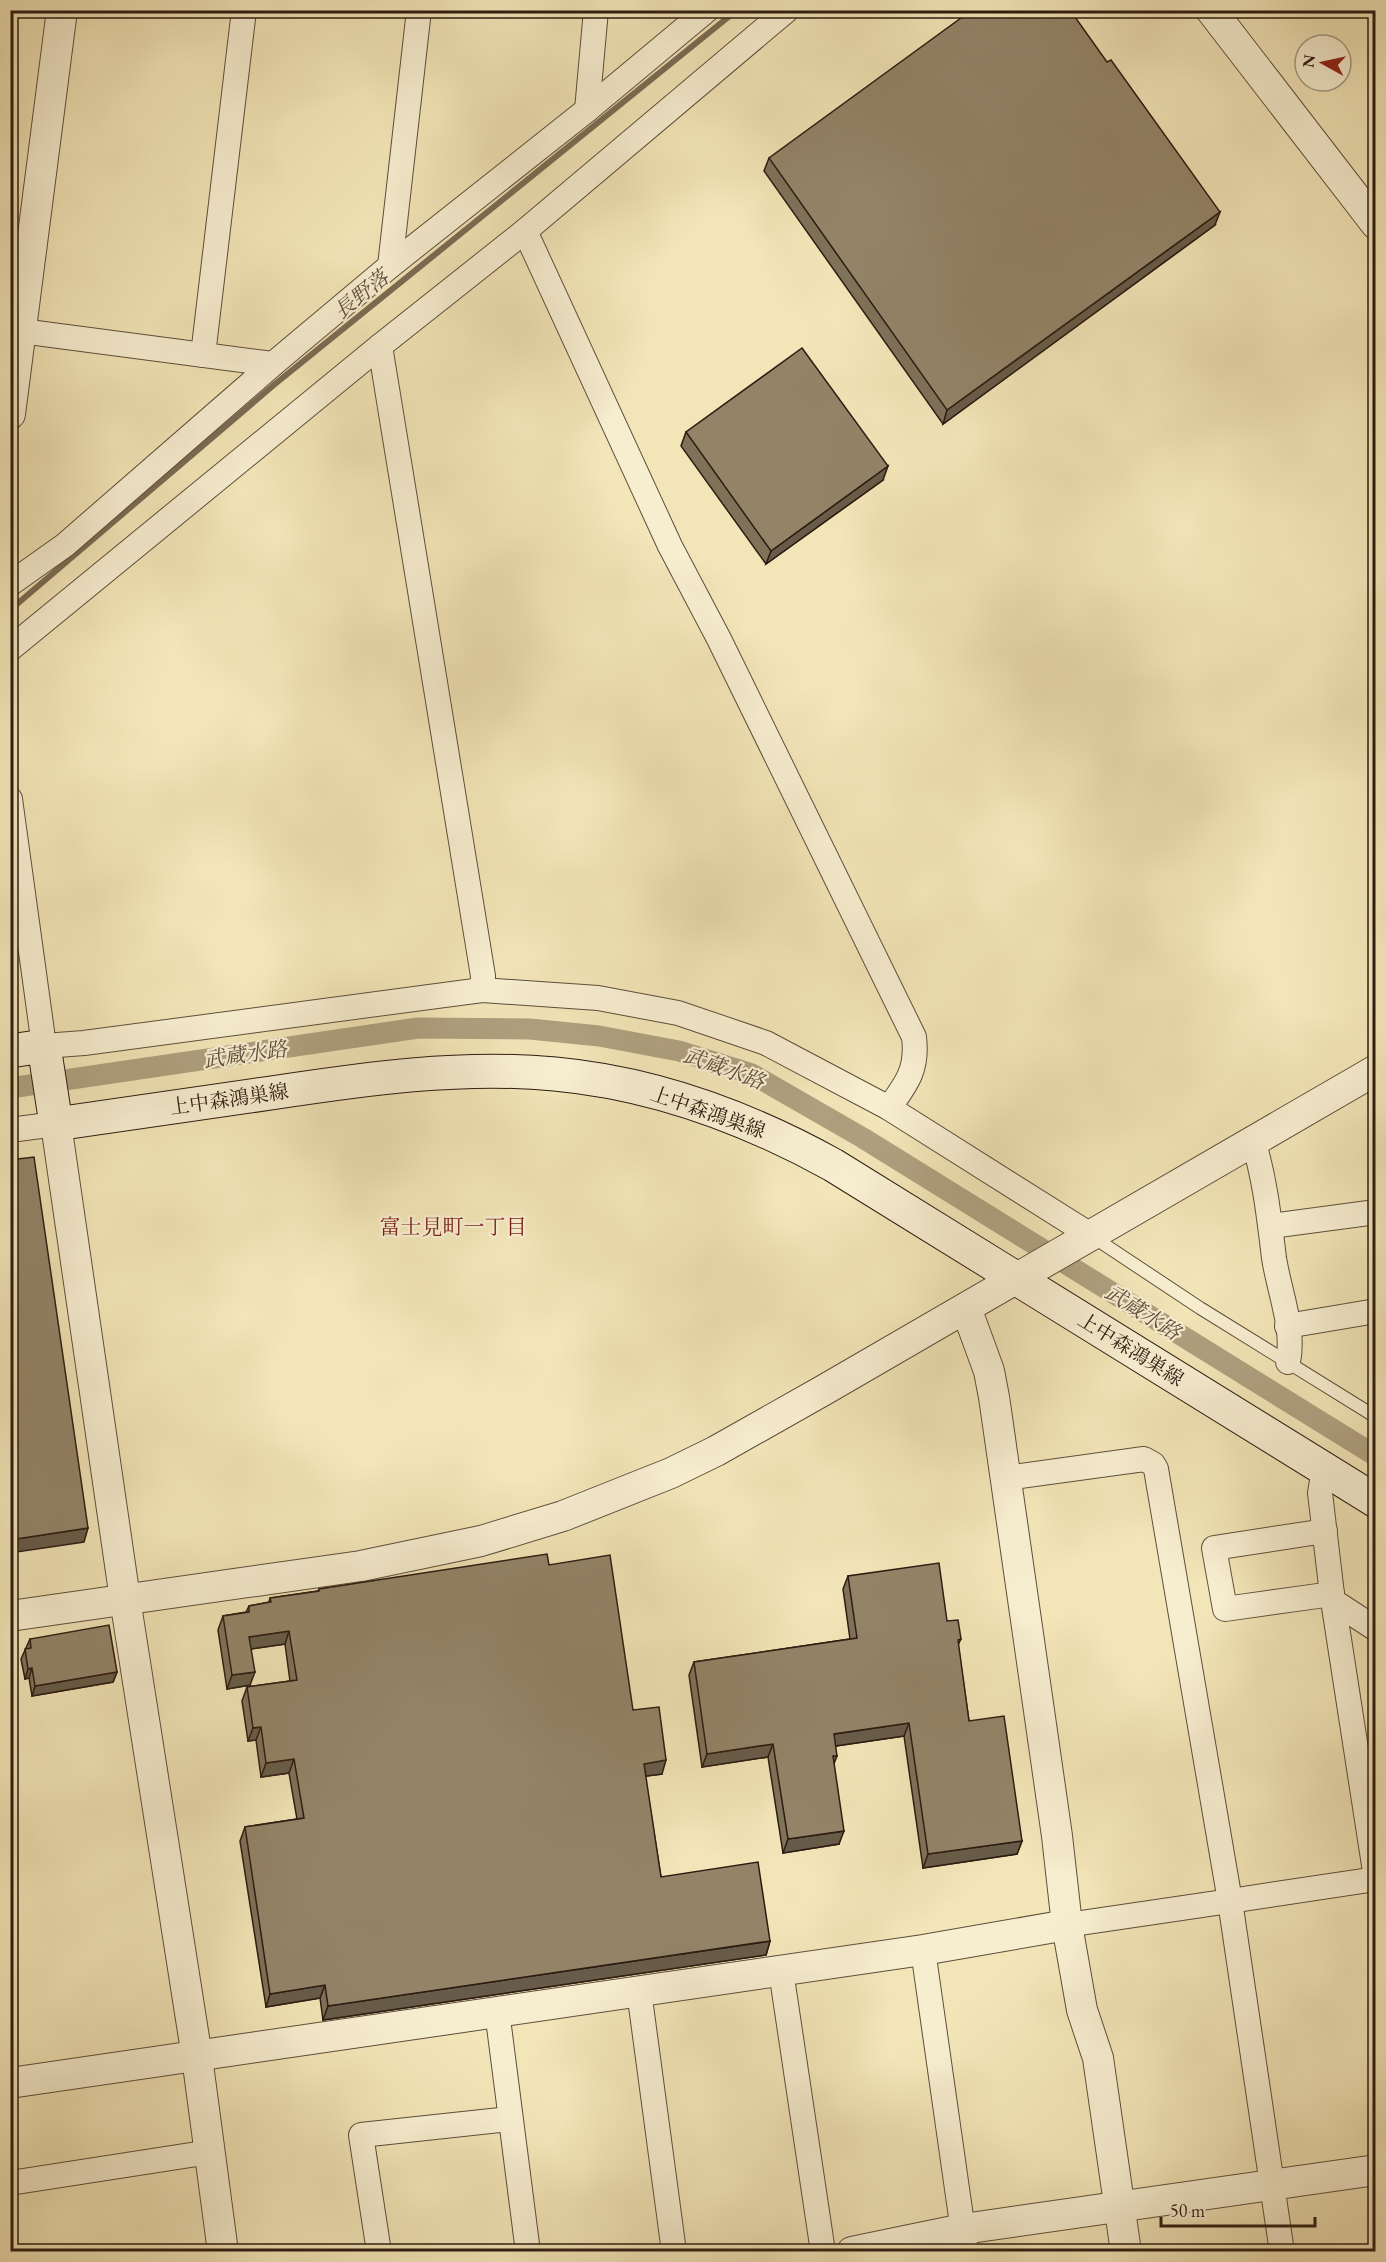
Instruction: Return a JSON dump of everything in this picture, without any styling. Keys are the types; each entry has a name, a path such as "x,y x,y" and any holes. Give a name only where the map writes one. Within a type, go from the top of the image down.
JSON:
{"main road":[{"path":"10,1051 46,1054 55,1115"},
{"name":"上中森鴻巣線","path":"55,1115 467,1072 528,1072 586,1078 691,1102 788,1141 1027,1272 1376,1501"}],"street":[{"path":"10,414 16,331 62,10"},
{"path":"203,355 244,10"},
{"path":"390,266 419,10"},
{"path":"587,110 596,10"},
{"path":"10,584 65,545 273,364 390,266 587,110 706,10"},
{"path":"10,649 380,346 525,231 787,10"},
{"path":"1211,10 1376,224"},
{"path":"525,231 670,546 719,639 914,1038 916,1054 912,1071 889,1108"},
{"path":"16,331 273,364"},
{"path":"380,346 481,964 482,990"},
{"path":"10,799 46,1054 96,1041 482,990 598,998 678,1013 766,1043 889,1108 1083,1241"},
{"path":"10,1616 361,1566 481,1542 563,1516 671,1473 716,1451 1376,1070"},
{"path":"10,1130 55,1115 125,1599 197,2057 223,2252"},
{"path":"1252,1140 1262,1169 1274,1258 1291,1346 1288,1362"},
{"path":"1271,1226 1376,1212"},
{"path":"966,1308 989,1371 1057,1836 1067,1925 1082,2010 1098,2058 1126,2252"},
{"path":"1287,1326 1376,1311"},
{"path":"1006,1478 1144,1459 1153,1464 1156,1470 1230,1901 1282,2252"},
{"path":"10,2083 923,1950 1067,1925 1376,1878 1332,1598 1320,1493 1324,1469"},
{"path":"1325,1531 1214,1548 1225,1609 1332,1598 1376,1629"},
{"path":"923,1950 964,2240"},
{"path":"781,1971 823,2252"},
{"path":"639,1991 674,2252"},
{"path":"497,2011 528,2252"},
{"path":"379,2252 361,2136 510,2119"},
{"path":"10,2183 210,2152"},
{"path":"852,2252 964,2240 1119,2207 1376,2170"}],"lane":[{"path":"1083,1241 1200,1308 1376,1417"}],"building":[{"path":"972,10 1070,10 1107,62 1111,60 1220,212 947,410 769,158"},
{"path":"802,348 888,466 771,551 686,432"},
{"path":"34,1157 88,1528 10,1540 10,1160"},
{"path":"547,1554 549,1565 610,1555 633,1710 659,1707 666,1760 644,1764 661,1877 758,1862 770,1941 328,2006 325,1985 270,1994 245,1827 304,1818 294,1759 266,1763 261,1727 253,1728 247,1687 297,1680 289,1631 249,1637 255,1672 232,1675 223,1616 249,1612 249,1606 271,1602 270,1598"},
{"path":"939,1563 947,1621 958,1620 961,1639 958,1640 969,1721 1004,1716 1022,1841 928,1854 909,1723 834,1734 837,1756 833,1756 844,1831 788,1839 773,1744 707,1754 694,1662 857,1638 848,1576"},
{"path":"109,1625 117,1672 35,1686 32,1668 28,1669 25,1649 31,1648 30,1639"}],"waterway":[{"name":"長野落","path":"10,610 275,384 737,10"},
{"name":"武蔵水路","path":"10,1088 418,1028 530,1029 599,1036 679,1051 752,1074 863,1138 1376,1456"}],"district":[{"name":"富士見町一丁目","path":"453,1226"}]}
